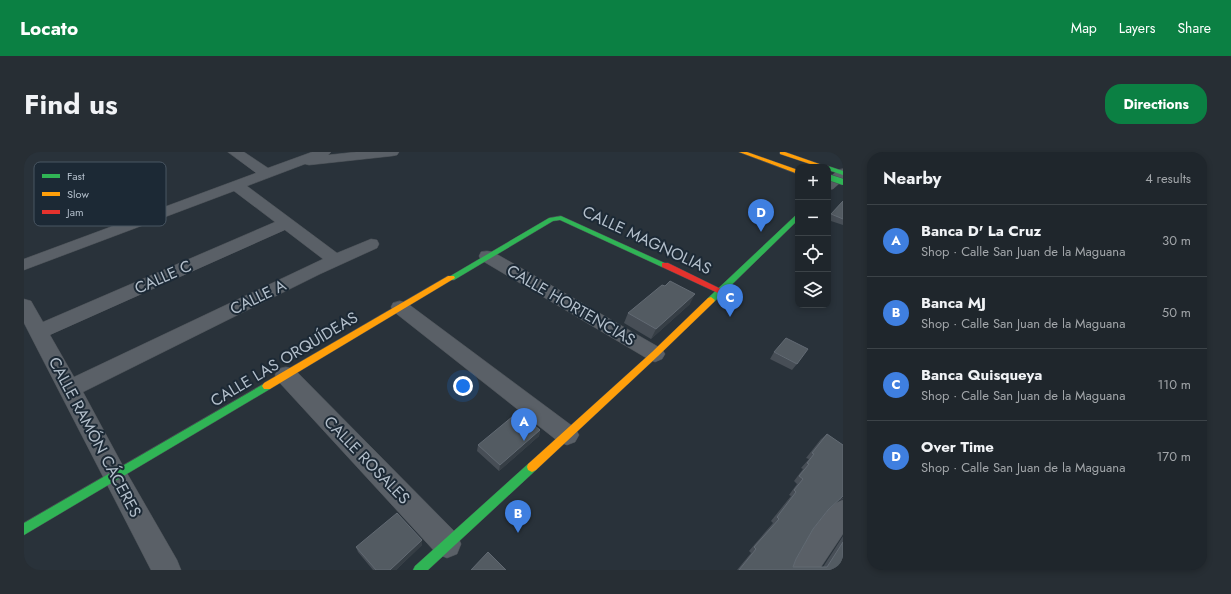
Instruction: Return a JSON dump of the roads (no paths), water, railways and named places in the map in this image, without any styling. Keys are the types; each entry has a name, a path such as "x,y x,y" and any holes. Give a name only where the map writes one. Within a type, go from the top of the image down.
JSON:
{"street":[{"path":"235,152 267,174"},
{"path":"166,211 324,152"},
{"path":"298,162 392,152"},
{"path":"742,152 795,171"},
{"path":"756,152 795,166"},
{"path":"773,152 808,164"},
{"path":"780,152 816,164"},
{"path":"236,185 287,222 335,260"},
{"name":"CALLE MAGNOLIAS","path":"561,218 721,291"},
{"name":"CALLE LAS ORQUÍDEAS","path":"24,530 487,256 551,219 561,218"},
{"path":"419,570 655,354 795,219"},
{"name":"CALLE C","path":"39,332 287,222"},
{"path":"24,265 127,226"},
{"name":"CALLE A","path":"70,389 335,260 371,244"},
{"name":"CALLE HORTENCIAS","path":"487,256 655,354"},
{"name":"CALLE RAMÓN CÁCERES","path":"24,305 167,570"},
{"path":"400,307 566,435"},
{"name":"CALLE ROSALES","path":"286,376 447,544"},
{"path":"802,570 826,534 843,513"}],"place":[{"name":"Over Time","path":"761,232"},
{"name":"Banca Quisqueya","path":"730,317"},
{"name":"Banca D' La Cruz","path":"524,441"},
{"name":"Banca MJ","path":"518,533"}]}
